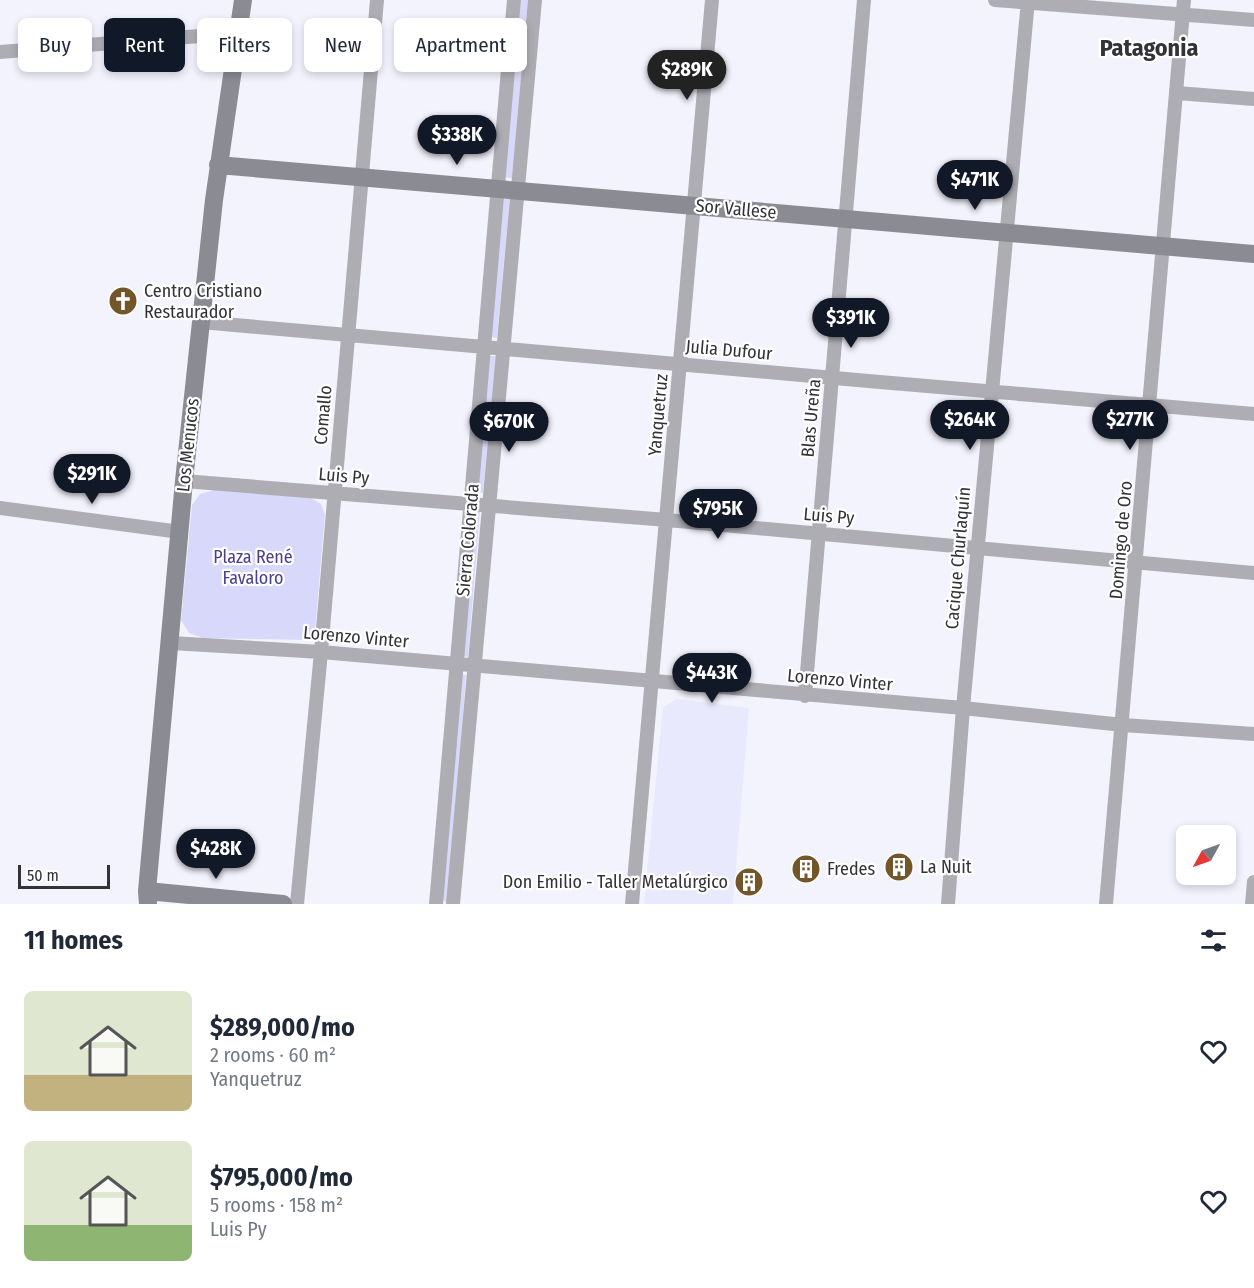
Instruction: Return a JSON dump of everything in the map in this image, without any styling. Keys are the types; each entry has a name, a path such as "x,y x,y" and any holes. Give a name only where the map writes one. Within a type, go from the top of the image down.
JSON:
{"street":[{"name":"Los Menucos","path":"240,18 243,0"},
{"name":"Comallo","path":"297,904 377,0"},
{"name":"Sierra Colorada","path":"436,904 514,0"},
{"name":"Sierra Colorada","path":"453,904 535,0"},
{"name":"Yanquetruz","path":"632,904 712,0"},
{"name":"Blas Ureña","path":"805,696 864,0"},
{"path":"995,0 1254,20"},
{"name":"Domingo de Oro","path":"1106,904 1184,0"},
{"name":"Cacique Churlaquín","path":"948,904 977,547 1028,1"},
{"path":"0,52 197,36"},
{"name":"Los Menucos","path":"147,898 184,482 218,165 231,72"},
{"path":"1177,93 1254,99"},
{"name":"Sor Vallese","path":"218,165 1254,254"},
{"name":"Julia Dufour","path":"201,322 503,351 680,363 1254,414"},
{"name":"Luis Py","path":"184,482 667,520 1254,573"},
{"path":"0,508 180,532"},
{"name":"Lorenzo Vinter","path":"171,643 321,652 653,683 963,708 1123,725 1254,734"},
{"path":"1252,904 1254,882"},
{"path":"147,898 283,904"}],"shaded area":[{"path":"677,699 749,708 733,904 644,904 663,707"}],"green space":[{"path":"521,0 528,0 526,18 519,18"},
{"path":"514,72 522,72 512,178 505,177"},
{"path":"504,198 510,198 497,338 491,337"},
{"path":"490,356 496,356 483,493 477,492"},
{"name":"Plaza René Favaloro","path":"214,490 311,498 321,504 325,515 315,630 310,640 203,638 189,633 181,620 192,505 200,494"},
{"path":"474,511 480,511 468,657 462,656"},
{"path":"459,674 466,675 449,902 442,901"}],"place":[{"name":"Centro Cristiano Restaurador","path":"123,301"},
{"name":"La Nuit","path":"899,867"},
{"name":"Fredes","path":"806,869"},
{"name":"Don Emilio - Taller Metalúrgico","path":"749,882"}],"district":[{"name":"Patagonia","path":"1149,48"}]}
